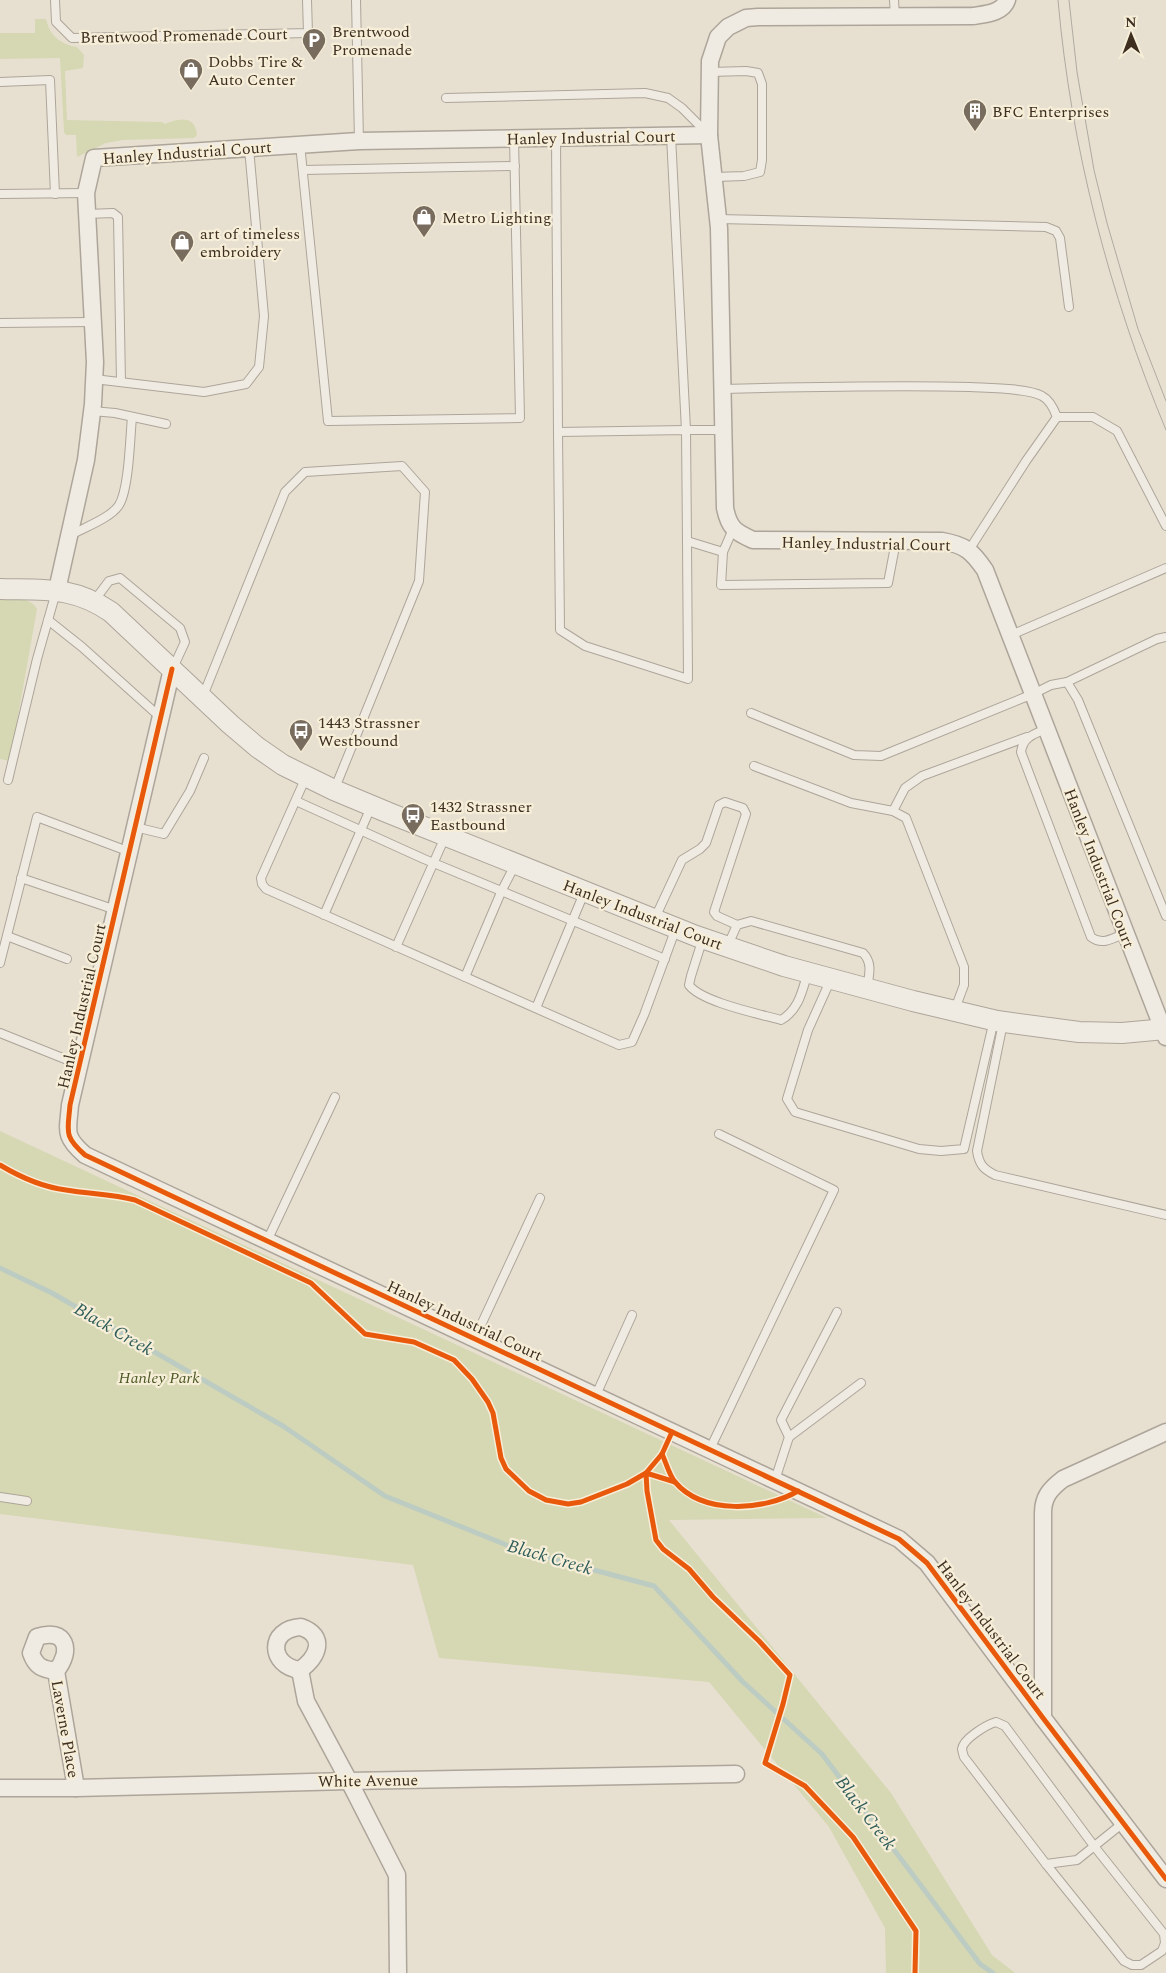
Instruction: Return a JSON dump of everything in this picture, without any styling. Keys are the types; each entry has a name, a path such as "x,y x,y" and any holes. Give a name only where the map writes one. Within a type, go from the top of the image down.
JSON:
{"street":[{"path":"733,529 728,521 725,508 718,219 709,135 710,60 718,37 728,27 746,18 895,8 973,16 991,14 1006,5 1007,0"},
{"name":"Hanley Industrial Court","path":"709,135 360,141 94,158 86,193 95,362 92,411 86,460 57,590 82,595 111,612 230,724 257,747 283,765 334,790 655,920 727,947 831,979 998,1021 1079,1032 1165,1032 985,570 976,555 955,543 942,541 766,541 753,540 733,529"},
{"path":"0,590 57,590"},
{"name":"Hanley Industrial Court","path":"172,669 70,1105 68,1132 73,1144 85,1154 899,1539 928,1563 1166,1879"},
{"name":"Hanley Industrial Court","path":"1043,1718 1043,1503 1046,1494 1063,1479 1166,1432"},
{"name":"Laverne Place","path":"56,1670 76,1788"},
{"path":"300,1670 306,1702 349,1780 397,1876 398,1973"},
{"name":"White Avenue","path":"0,1788 736,1774"}],"lane":[{"name":"Brentwood Promenade Court","path":"55,0 56,22 72,38 308,32 307,0"},
{"path":"356,0 360,141"},
{"path":"710,72 758,72 762,84 762,160 760,172 744,176 715,177"},
{"path":"0,82 50,80 55,194"},
{"path":"446,98 646,93 668,98 682,108 709,135"},
{"path":"556,138 560,630 585,646 688,680 686,430 671,136"},
{"path":"300,144 328,421 520,418 514,139"},
{"path":"94,379 204,392 246,384 260,367 264,316 249,148"},
{"path":"303,170 515,166"},
{"path":"0,194 86,193"},
{"path":"87,214 113,214 118,217 121,382"},
{"path":"718,219 1046,227 1056,231 1060,238 1070,307"},
{"path":"0,323 92,322"},
{"path":"722,389 870,385 1009,389 1041,395 1053,407 1057,417"},
{"path":"92,411 115,413 166,424"},
{"path":"69,536 108,515 119,506 124,490 132,417"},
{"path":"1057,417 1093,417 1117,431 1166,526"},
{"path":"969,550 1026,461 1057,417"},
{"path":"558,432 723,430"},
{"path":"202,698 285,492 306,472 402,466 425,492 419,581 334,790"},
{"path":"733,529 723,552 721,585 888,583 896,541"},
{"path":"687,541 723,552"},
{"path":"1011,636 1166,568"},
{"path":"94,601 109,581 120,578 180,628 185,642 172,669"},
{"path":"8,780 57,590"},
{"path":"48,620 82,647 161,718"},
{"path":"751,713 854,755 881,756 1051,685 1067,682 1157,639 1166,637"},
{"path":"1067,682 1078,700 1166,916"},
{"path":"894,810 905,788 922,776 1046,729"},
{"path":"1028,737 1022,745 1020,752 1091,937 1103,942 1125,933"},
{"path":"136,827 164,834 190,792 204,758"},
{"path":"754,766 851,803 894,810 906,818 964,967 964,985 954,1011"},
{"path":"306,776 261,878 262,884 266,889 619,1045 632,1042 676,928"},
{"path":"296,801 433,862 665,959"},
{"path":"655,920 682,860 706,843 719,805 725,802 742,808 746,814 714,912 716,916 737,925 751,921 863,953 868,958 870,964 867,989"},
{"path":"324,915 372,805"},
{"path":"0,963 37,817 130,852"},
{"path":"396,947 446,835"},
{"path":"464,977 502,890 516,864"},
{"path":"21,878 116,910"},
{"path":"536,1008 574,920 584,891"},
{"path":"727,947 737,925"},
{"path":"7,936 67,958"},
{"path":"703,938 690,976 689,985 694,991 711,999 780,1020 794,1010 808,972"},
{"path":"831,979 808,1030 787,1099 795,1112 919,1149 941,1151 964,1149 998,1021"},
{"path":"998,1021 977,1151 979,1164 995,1175 1166,1215"},
{"path":"0,1033 80,1065"},
{"path":"267,1241 335,1097"},
{"path":"710,1449 834,1190 719,1134"},
{"name":"Hanley Industrial Court","path":"475,1338 540,1198"},
{"path":"789,1437 781,1420 838,1312"},
{"path":"596,1395 632,1315"},
{"path":"775,1480 789,1437 861,1383"},
{"path":"0,1497 27,1501"},
{"path":"996,1722 1005,1726 1094,1846 1164,1934 1166,1943 1162,1951 1141,1966 1132,1965 1124,1961 1046,1864 964,1757 962,1750 965,1742 986,1725 996,1722"},
{"path":"1046,1864 1077,1860 1123,1823"}],"green space":[{"path":"35,19 46,19 53,35 66,44 77,47 84,55 83,68 65,71 67,120 162,122 165,124 185,120 193,124 197,135 194,138 123,140 106,143 77,157 76,135 66,135 64,132 60,58 0,59 0,33 35,33"},
{"path":"0,598 30,602 37,609 10,761 0,759"},
{"name":"Hanley Park","path":"0,1131 827,1518 669,1520 891,1793 992,1955 1015,1973 886,1973 885,1928 829,1827 709,1682 439,1658 413,1565 0,1514"}],"waterway":[{"name":"Black Creek","path":"0,1268 52,1293 283,1426 385,1496 519,1550 654,1586 743,1682 822,1754 980,1964 993,1973"}],"tram line":[{"path":"1058,0 1072,110 1096,219 1110,273 1127,326 1166,430"},
{"path":"1069,0 1077,72 1094,170 1107,223 1138,329 1166,401"}],"cycle path":[{"path":"172,669 70,1105 68,1133 73,1143 85,1155 899,1539 927,1563 1166,1879"},
{"path":"0,1165 48,1187 135,1200 311,1283 365,1334 414,1342 454,1360 472,1379 488,1402 493,1413 501,1458 506,1469 529,1491 546,1500 568,1504 581,1502 627,1484 646,1473 675,1482"},
{"path":"672,1432 662,1454 646,1473 647,1491 656,1540 663,1549 689,1569 713,1597 759,1641 790,1675 765,1763 805,1786 853,1837 916,1931 915,1973"},
{"path":"662,1454 675,1482 687,1493 717,1505 752,1506 784,1498 798,1491"}],"place":[{"name":"Brentwood Promenade","path":"314,61"},
{"name":"Dobbs Tire & Auto Center","path":"191,91"},
{"name":"BFC Enterprises","path":"975,132"},
{"name":"Metro Lighting","path":"424,238"},
{"name":"art of timeless embroidery","path":"182,263"},
{"name":"1443 Strassner Westbound","path":"301,752"},
{"name":"1432 Strassner Eastbound","path":"413,836"}]}
